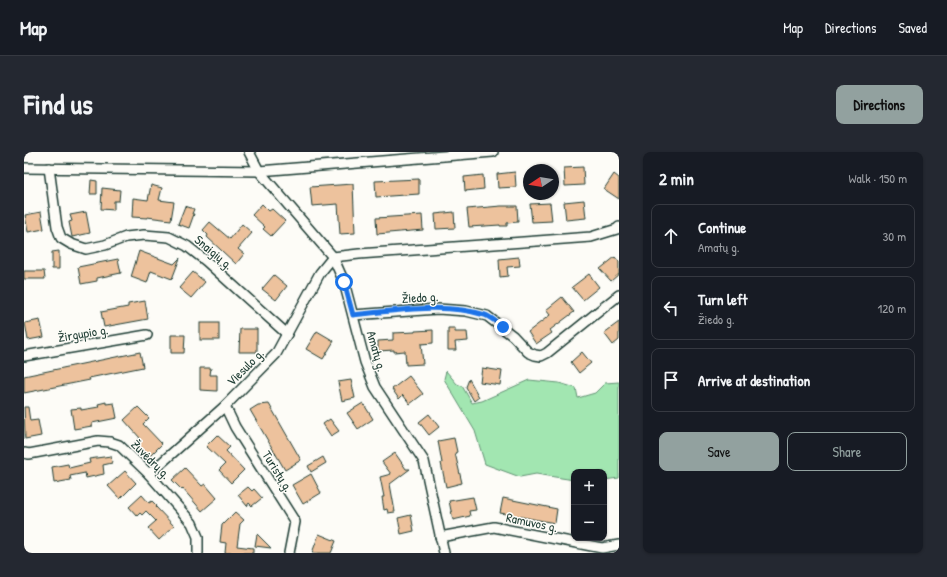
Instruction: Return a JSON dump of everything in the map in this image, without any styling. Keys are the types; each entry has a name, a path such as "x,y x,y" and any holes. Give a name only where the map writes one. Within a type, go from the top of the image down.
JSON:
{"street":[{"name":"Amatų g.","path":"249,152 259,171 333,257 344,282 365,362 375,387 424,461 444,553"},
{"path":"24,168 259,171 493,152"},
{"name":"Snaigių g.","path":"49,168 57,227 61,238 71,244 86,249 126,237 144,235 169,237 187,246 206,261 287,334"},
{"path":"333,257 367,253 591,237 618,230"},
{"name":"Viesulo g.","path":"149,474 225,406 276,354 320,273 333,257"},
{"name":"Žiedo g.","path":"353,315 438,308 466,311 487,316 513,336 528,352 541,356 548,353 619,295"},
{"name":"Žirgupio g.","path":"24,356 146,335"},
{"name":"Turistų g.","path":"225,406 235,426 295,522 289,553"},
{"name":"Žuvėdrų g.","path":"24,453 28,454 98,441 110,442 119,445 149,474 192,523 198,537 198,553"},
{"name":"Ramuvos g.","path":"440,536 494,527 602,548 619,546"}],"green space":[{"path":"446,371 457,384 462,386 472,403 482,401 529,380 559,383 576,388 578,398 595,393 605,383 619,382 619,478 607,480 607,469 571,469 571,480 536,474 520,477 485,464 475,431 444,379"}],"building":[{"path":"583,167 584,185 565,186 564,168"},
{"path":"515,172 516,187 498,188 497,174"},
{"path":"614,174 619,178 619,199 604,189"},
{"path":"483,175 484,189 465,191 464,177"},
{"path":"419,179 419,194 376,197 375,181"},
{"path":"91,180 97,181 97,194 90,194"},
{"path":"353,184 355,233 340,234 338,204 312,206 310,187"},
{"path":"151,185 162,188 159,200 174,202 171,220 132,217 133,198 148,200"},
{"path":"102,188 120,190 119,201 114,201 114,210 101,209"},
{"path":"584,200 586,218 566,220 564,202"},
{"path":"550,203 552,221 532,222 530,204"},
{"path":"262,204 269,211 272,209 285,221 271,236 263,229 265,227 252,215"},
{"path":"185,206 194,209 192,214 194,214 189,228 178,224"},
{"path":"517,206 518,222 507,223 507,226 469,227 467,209"},
{"path":"41,212 44,229 28,232 25,215"},
{"path":"86,212 90,233 72,237 69,222 72,221 70,215"},
{"path":"454,212 455,228 436,229 435,214"},
{"path":"422,215 423,230 377,234 376,218"},
{"path":"210,222 230,239 242,224 252,233 238,249 244,254 236,264 207,237 208,235 203,230"},
{"path":"59,251 59,269 52,269 52,252"},
{"path":"139,251 174,264 180,258 172,279 151,271 147,283 131,277"},
{"path":"519,257 520,266 507,267 508,276 500,277 499,259"},
{"path":"615,257 619,262 619,274 611,281 600,269"},
{"path":"118,259 121,273 97,278 97,281 81,284 78,267"},
{"path":"24,271 44,271 45,279 24,279"},
{"path":"193,272 205,282 191,298 179,288"},
{"path":"589,274 599,287 583,300 572,287"},
{"path":"274,275 287,286 276,300 262,289"},
{"path":"562,297 574,312 550,330 552,333 536,344 528,332 550,315 546,310"},
{"path":"145,301 148,319 104,327 101,312 128,307 128,304"},
{"path":"40,320 44,337 28,340 25,323"},
{"path":"619,322 619,340 613,345 604,333"},
{"path":"200,323 219,323 219,340 200,340"},
{"path":"448,328 455,328 455,332 467,332 468,341 455,342 456,350 448,350"},
{"path":"240,329 257,329 257,352 239,352"},
{"path":"433,330 433,343 421,344 423,364 406,365 405,351 378,351 378,341 393,340 393,333"},
{"path":"317,331 334,341 323,359 306,349"},
{"path":"171,335 185,335 184,353 171,353"},
{"path":"140,352 143,367 89,378 90,380 24,393 24,376"},
{"path":"582,352 591,363 579,373 571,362"},
{"path":"200,368 211,368 210,375 217,375 217,391 200,390"},
{"path":"482,368 502,371 500,385 480,382"},
{"path":"409,376 423,394 410,404 403,395 399,399 392,389"},
{"path":"469,379 479,397 474,401 466,387"},
{"path":"351,380 355,398 342,401 338,382"},
{"path":"106,402 106,404 114,403 117,418 92,423 92,426 74,429 71,409 81,408 81,410 99,407 98,404"},
{"path":"363,403 373,419 358,429 347,413"},
{"path":"269,404 301,460 285,470 250,410 258,405"},
{"path":"24,407 28,407 30,421 38,420 41,436 25,439"},
{"path":"138,407 149,418 143,424 162,444 151,455 147,456 134,443 140,438 124,420"},
{"path":"429,414 439,427 429,435 419,422"},
{"path":"330,419 339,431 331,436 323,424"},
{"path":"217,435 230,447 226,451 244,470 231,483 219,470 225,464 206,446"},
{"path":"454,438 457,452 455,453 462,483 446,487 438,441"},
{"path":"395,453 406,469 410,469 390,484 395,512 388,513 387,509 384,510 382,497 384,497 380,477 391,474 382,462"},
{"path":"111,456 112,463 103,465 104,474 86,478 85,473 70,476 71,480 54,483 52,467 68,464 69,468 90,463 89,459"},
{"path":"323,457 326,463 311,472 308,466"},
{"path":"185,468 202,486 205,484 217,498 202,511 183,489 182,490 172,480"},
{"path":"125,471 136,483 120,499 108,486"},
{"path":"311,474 321,493 303,504 292,485"},
{"path":"248,487 252,491 254,489 262,498 252,506 249,503 247,506 238,495"},
{"path":"142,495 149,503 152,501 174,526 159,540 148,528 156,521 146,511 142,515 140,513 137,516 129,507"},
{"path":"473,497 476,510 469,511 470,516 453,520 449,501"},
{"path":"503,498 557,509 555,523 500,513"},
{"path":"235,512 244,520 240,524 237,546 253,548 253,553 225,553 226,543 220,542 222,525"},
{"path":"411,515 414,531 401,534 398,518"},
{"path":"257,534 271,548 255,546"},
{"path":"319,534 336,541 331,553 312,553"}],"route":[{"path":"344,282 353,315 438,308 466,311 487,316 503,327"}]}
